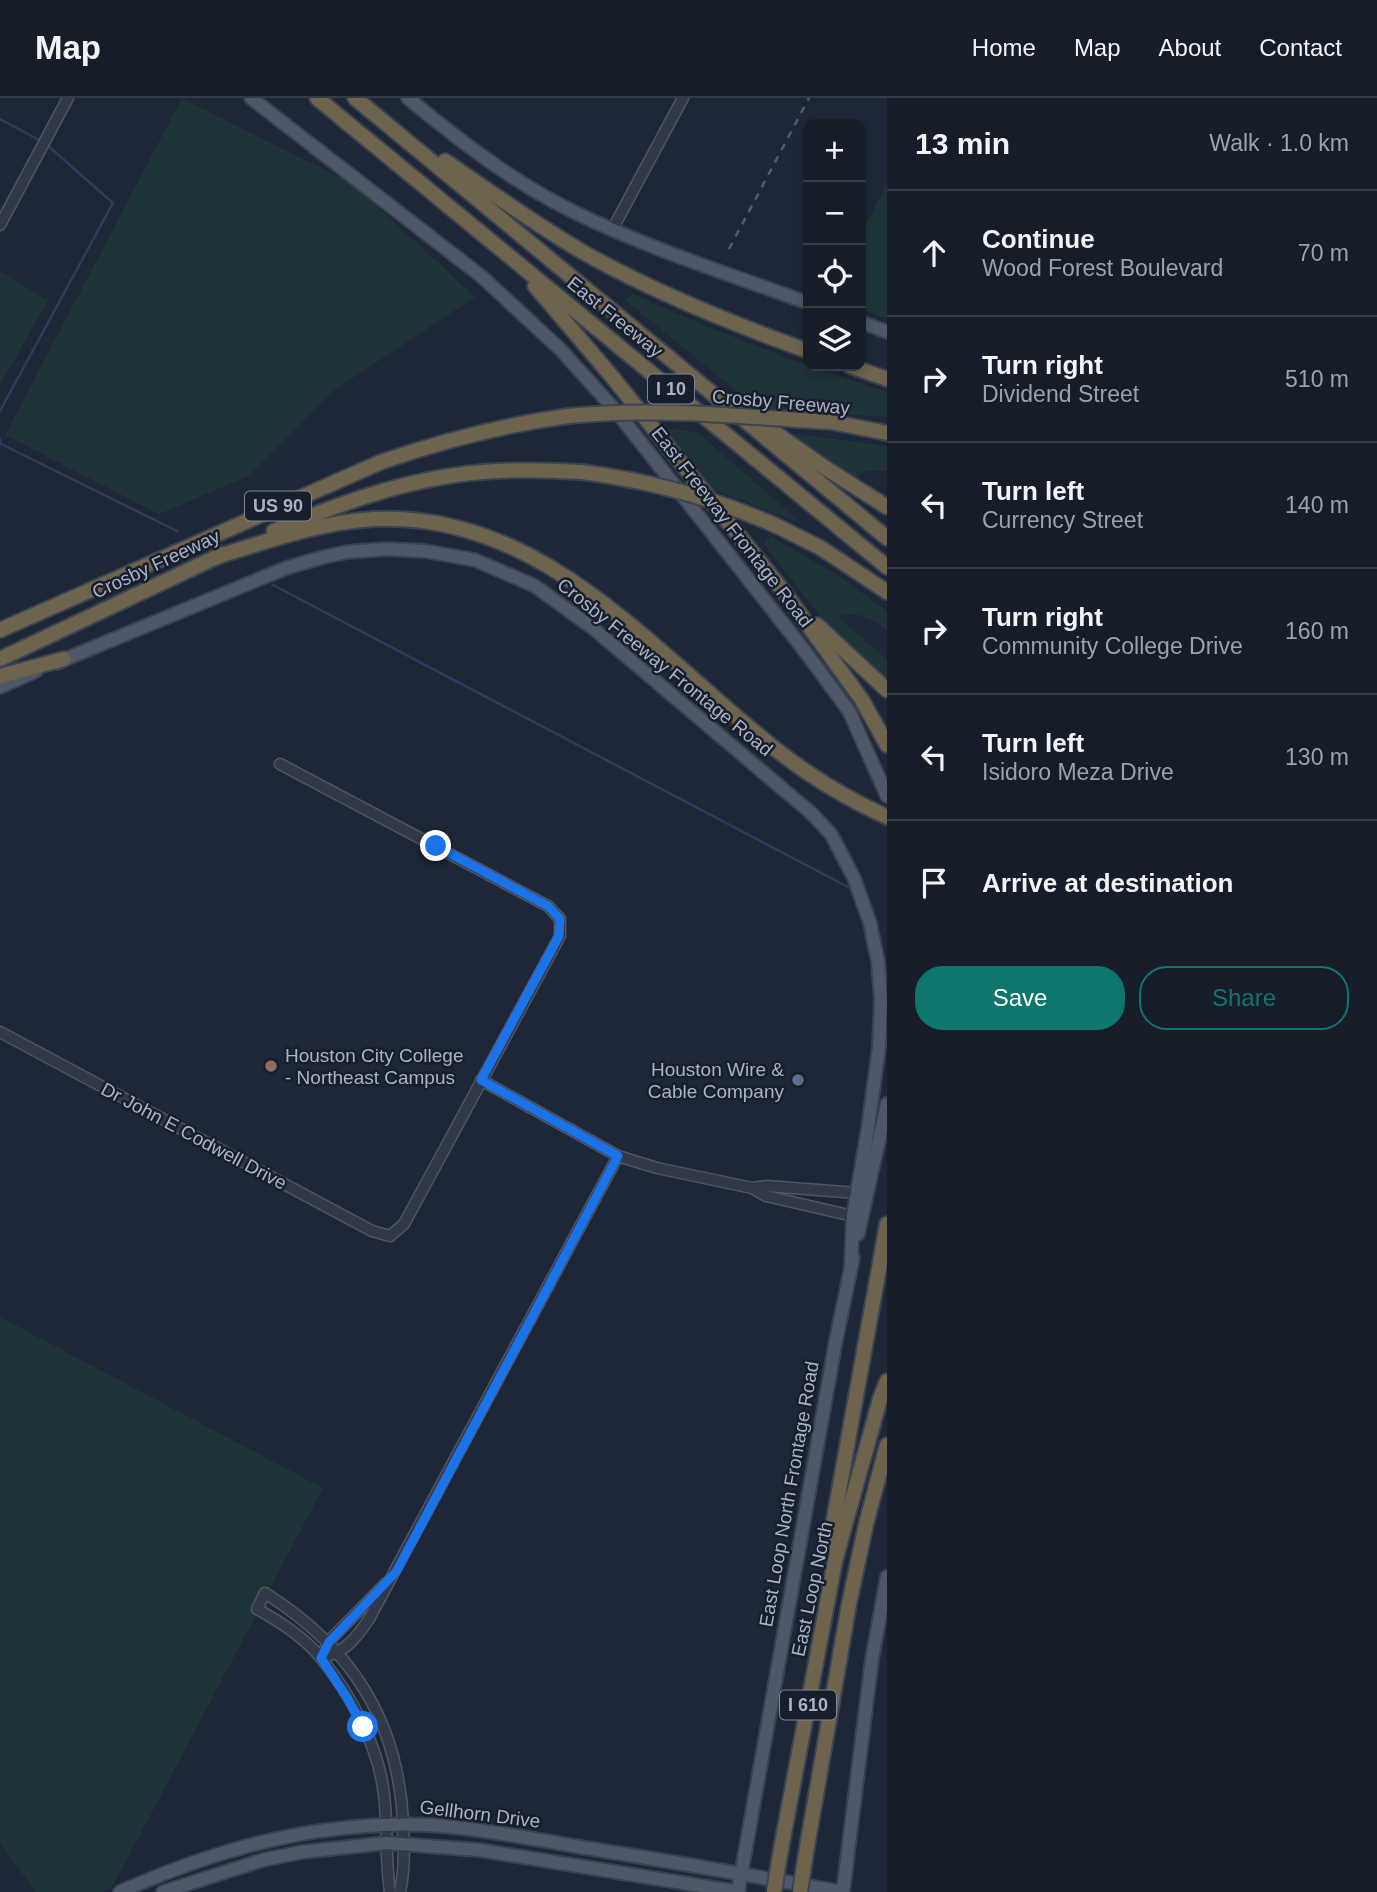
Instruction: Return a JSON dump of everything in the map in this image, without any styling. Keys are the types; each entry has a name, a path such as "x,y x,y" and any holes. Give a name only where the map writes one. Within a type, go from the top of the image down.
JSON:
{"highway":[{"name":"East Freeway","path":"317,98 887,567"},
{"name":"East Freeway","path":"355,98 887,538"},
{"path":"382,120 588,254 701,310 803,349"},
{"path":"455,211 503,254 580,338 784,592 862,700 887,746"},
{"path":"684,370 887,507"},
{"path":"864,371 887,379"},
{"name":"Crosby Freeway","path":"0,630 381,462 426,446 496,428 607,412 661,412 870,425 887,433"},
{"path":"870,425 887,423"},
{"name":"Crosby Freeway","path":"0,659 216,557 337,505 408,485 493,471 582,472 660,485 702,496 740,509 821,548 887,592"},
{"path":"216,557 318,528 378,519 442,525 514,548 539,559 597,599 782,754 855,801 887,817"},
{"path":"784,592 887,690"},
{"path":"0,676 64,659"},
{"path":"835,1561 833,1524 887,1224"},
{"name":"East Loop North","path":"774,1892 835,1561 887,1381"},
{"name":"East Loop North","path":"800,1892 849,1604 887,1445"},
{"path":"866,1524 887,1473"}],"main road":[{"name":"East Freeway Frontage Road","path":"251,98 481,276 561,350 616,411 849,711 887,796"},
{"path":"408,98 451,135 519,181 570,210 612,230 803,301"},
{"path":"866,324 887,332"},
{"name":"Crosby Freeway Frontage Road","path":"0,687 286,568 347,552 386,549 453,556 475,560 535,586 594,629 810,812 831,834 854,878 870,923 878,962 881,1000 877,1061 853,1216 851,1266"},
{"name":"East Loop North Frontage Road","path":"739,1892 836,1340 887,1104"},
{"path":"842,1892 870,1671 887,1577"},
{"name":"Gellhorn Drive","path":"120,1892 161,1874 256,1842 300,1833 403,1825 474,1829 842,1892"},
{"path":"505,1854 509,1835"},
{"path":"256,1842 263,1860"},
{"name":"Gellhorn Drive","path":"163,1892 263,1860 302,1852 386,1843 505,1854 739,1892"},
{"path":"610,1871 613,1852"}],"street":[{"path":"0,225 68,98"},
{"path":"612,230 683,98"},
{"path":"280,764 548,906 560,919 559,936 481,1080 618,1156 657,1168 752,1188 766,1196 853,1216"},
{"name":"Dr John E Codwell Drive","path":"0,1032 372,1231 390,1236 404,1224 481,1080"},
{"path":"321,1658 338,1653 358,1635 369,1619 618,1156"},
{"path":"752,1188 767,1186 857,1193"},
{"path":"799,1203 802,1189"},
{"path":"321,1658 329,1642 396,1572"},
{"path":"390,1892 384,1791 368,1739 348,1699 321,1658 281,1623 257,1609 265,1593 287,1606 329,1642 369,1696 385,1729 395,1758 402,1793 404,1843 400,1892"}],"green space":[{"path":"182,98 353,184 475,297 333,391 249,476 159,514 5,435"},
{"path":"887,184 887,319 866,311 866,224"},
{"path":"0,271 48,301 0,385"},
{"path":"633,294 803,364 803,371 823,371 887,392 887,417 759,409 625,300"},
{"path":"664,428 697,432 803,524 712,489"},
{"path":"788,433 887,446 887,471 866,471 855,478"},
{"path":"771,536 839,576 887,611 887,629 857,615 838,617 887,660 887,677 823,620 764,544"},
{"path":"0,1317 323,1488 113,1886 103,1892 36,1892 0,1844"}],"waterway":[{"path":"0,119 41,141"},
{"path":"0,411 113,203 46,144"},
{"path":"0,439 1,444 177,531"},
{"path":"273,585 848,887"}],"railway":[{"path":"729,249 809,98"}],"place":[{"name":"Houston City College - Northeast Campus","path":"271,1066"},
{"name":"Houston Wire & Cable Company","path":"798,1080"}],"route":[{"path":"363,1727 321,1658 329,1642 396,1572 618,1156 481,1080 559,936 560,919 548,906 436,846"}]}
